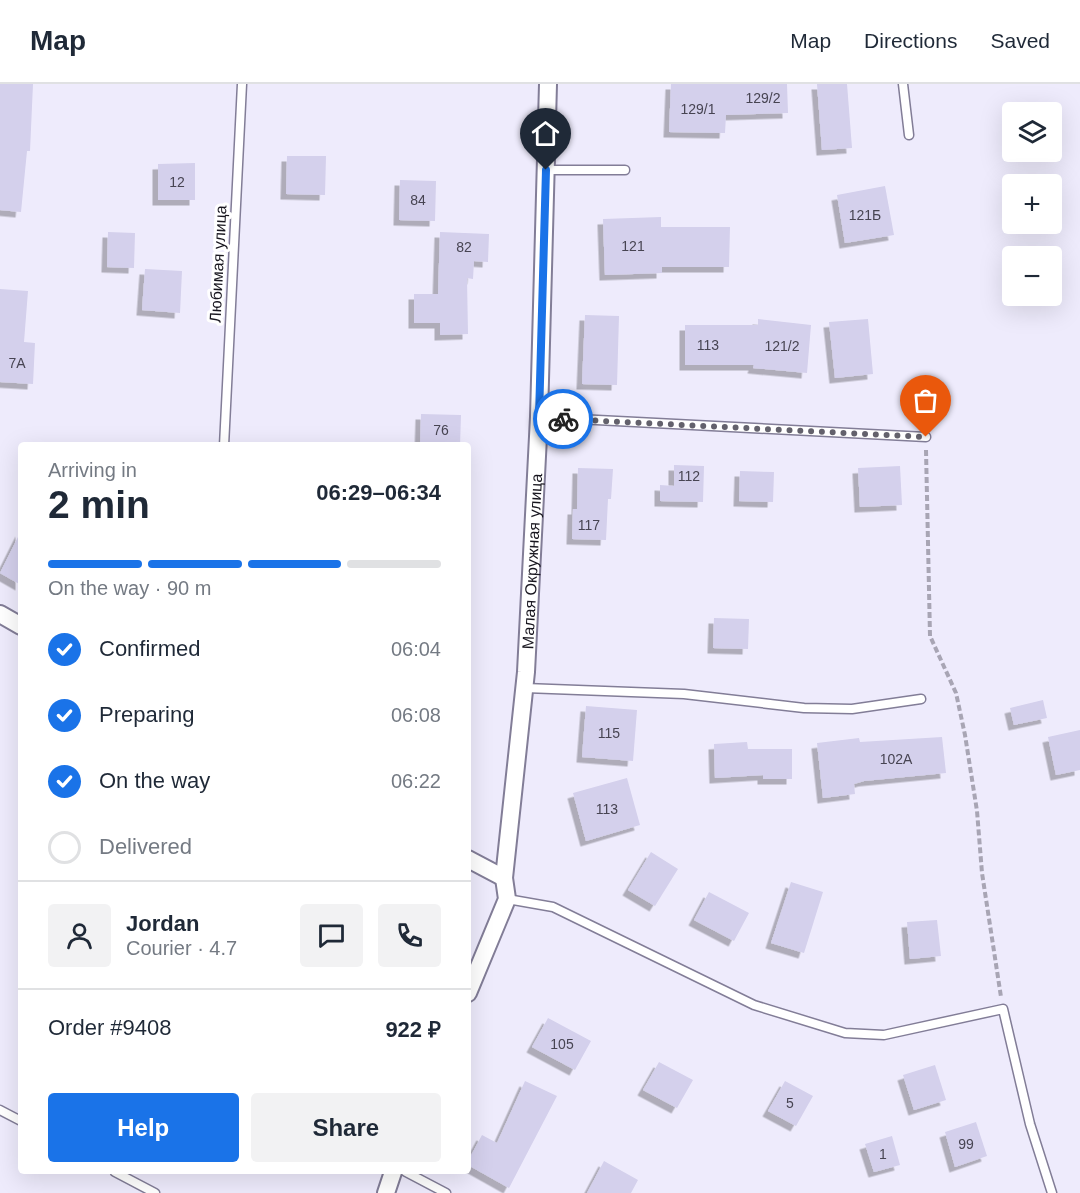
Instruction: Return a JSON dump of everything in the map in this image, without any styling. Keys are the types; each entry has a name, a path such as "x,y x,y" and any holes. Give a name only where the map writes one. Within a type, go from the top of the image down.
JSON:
{"street":[{"name":"Малая Окружная улица","path":"507,899 504,878 525,688 539,417 548,84"},
{"path":"0,614 18,624"},
{"path":"471,861 504,878"},
{"path":"471,986 507,899"},
{"path":"386,1193 392,1174"}],"lane":[{"name":"Любимая улица","path":"224,442 242,84"},
{"path":"903,84 909,135"},
{"path":"546,170 625,170"},
{"path":"539,417 926,437"},
{"path":"525,688 684,694 804,708 852,709 921,699"},
{"path":"507,899 553,907 754,1005 845,1033 884,1035 1003,1009 1030,1124 1052,1193"},
{"path":"0,1110 18,1119"},
{"path":"119,1174 155,1193"},
{"path":"410,1174 446,1193"}],"path":[{"path":"926,437 930,636 956,693 965,735 977,811 982,873 1003,1009"}],"building":[{"path":"0,84 33,84 30,151 27,151 21,212 0,210"},
{"path":"671,84 787,84 788,113 726,115 725,133 669,132"},
{"path":"817,84 847,84 852,148 822,150"},
{"path":"287,156 326,156 325,195 286,194"},
{"path":"195,163 195,200 158,200 158,164"},
{"path":"400,180 436,181 435,221 399,220"},
{"path":"885,186 894,235 845,243 837,195"},
{"path":"661,217 661,227 730,227 729,267 662,267 662,273 605,275 603,219"},
{"path":"108,232 135,233 134,268 107,267"},
{"path":"440,232 489,234 488,262 474,261 473,279 467,278 468,334 440,335 440,323 414,323 414,294 438,294"},
{"path":"145,269 182,271 180,313 142,310"},
{"path":"0,289 28,291 24,342 35,343 33,384 0,382"},
{"path":"585,315 619,316 617,385 582,384"},
{"path":"758,319 811,325 807,373 753,368 754,365 685,365 685,325 758,325"},
{"path":"868,319 873,374 835,378 829,322"},
{"path":"421,414 461,415 460,442 420,442"},
{"path":"674,465 704,466 703,502 660,501 660,485 674,486"},
{"path":"900,466 902,505 860,507 858,468"},
{"path":"578,468 613,469 611,499 608,499 606,540 572,539 573,509 577,509"},
{"path":"740,471 774,472 773,502 739,501"},
{"path":"18,537 18,583 0,573"},
{"path":"714,618 749,619 748,649 713,648"},
{"path":"1043,700 1047,718 1014,725 1010,708"},
{"path":"586,706 637,710 633,761 582,757"},
{"path":"1080,730 1080,770 1056,775 1048,737"},
{"path":"942,737 946,773 864,781 854,784 855,794 823,798 817,743 859,738 860,742"},
{"path":"747,742 748,749 792,749 792,779 763,779 763,775 715,778 714,744"},
{"path":"627,778 640,825 586,841 573,793"},
{"path":"651,852 678,869 655,906 628,890"},
{"path":"791,882 823,892 804,953 771,943"},
{"path":"709,892 749,913 734,941 694,920"},
{"path":"937,920 941,956 910,959 907,922"},
{"path":"548,1018 591,1041 575,1070 532,1047"},
{"path":"659,1062 693,1080 677,1108 643,1090"},
{"path":"935,1065 946,1100 914,1110 903,1075"},
{"path":"525,1081 557,1096 509,1188 471,1167 471,1155 482,1135 497,1143"},
{"path":"785,1081 813,1096 796,1126 768,1111"},
{"path":"976,1122 987,1156 955,1167 945,1132"},
{"path":"892,1136 900,1165 874,1172 865,1144"},
{"path":"604,1161 638,1180 631,1193 587,1193"}],"way so far":[{"path":"563,419 926,437"}],"route":[{"path":"546,170 539,417 563,419"}]}
